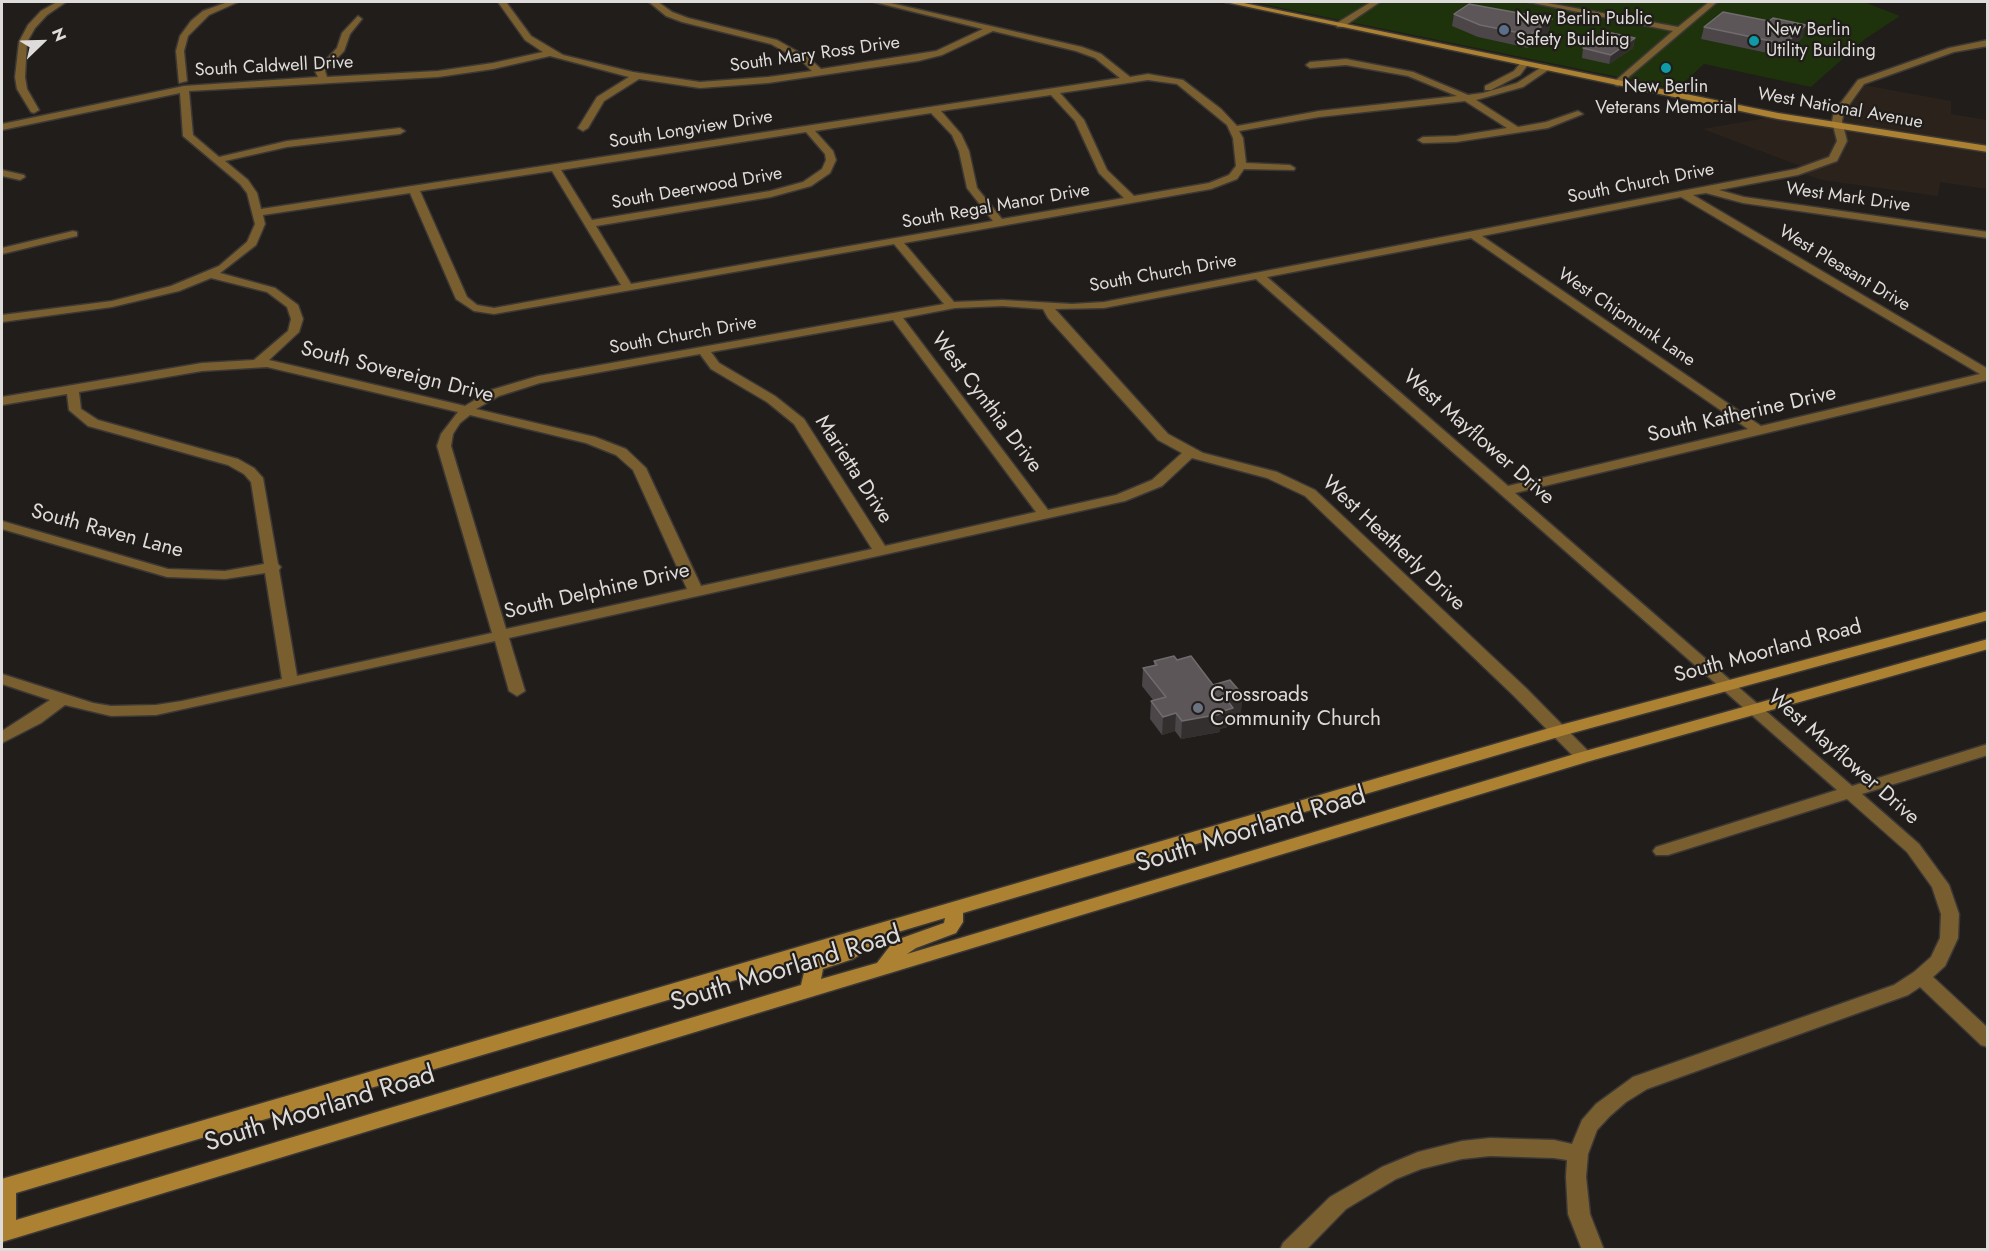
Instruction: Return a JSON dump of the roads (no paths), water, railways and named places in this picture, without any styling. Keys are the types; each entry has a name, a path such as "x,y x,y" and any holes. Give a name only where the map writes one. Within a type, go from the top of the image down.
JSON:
{"main road":[{"name":"West National Avenue","path":"1229,2 1840,128 1988,149"},
{"name":"South Moorland Road","path":"3,1187 1559,731 1724,685 1847,655 1988,615"},
{"name":"South Moorland Road","path":"3,1232 1584,757 1988,644"},
{"path":"884,968 897,951 909,943 950,928 954,922 954,909"},
{"path":"810,990 814,965 846,954 888,928"},
{"path":"3,1187 3,1232"}],"street":[{"path":"34,110 22,88 20,76 23,42 31,27 44,13 62,2"},
{"path":"2,319 49,315 132,301 175,289 210,274 238,258 252,243 259,231 259,213 252,192 244,182 188,136 180,51 184,36 194,23 206,13 234,2"},
{"path":"502,2 528,38 551,53"},
{"path":"653,2 669,14 685,20 774,42 806,60 819,72"},
{"path":"878,2 1092,53 1128,80"},
{"path":"1340,25 1376,2"},
{"path":"1532,2 1680,30"},
{"path":"1618,83 1713,2"},
{"path":"322,75 341,49 346,33 358,19"},
{"name":"South Mary Ross Drive","path":"551,53 637,76 700,85 732,84 939,53 993,28"},
{"name":"South Church Drive","path":"517,691 444,446 449,429 467,410 495,393 529,382 951,306 1002,303 1047,306 1104,305 1798,172 1828,163 1833,159 1842,141 1837,121 1839,112 1861,82 1943,53 1988,43"},
{"name":"South Caldwell Drive","path":"2,117 183,85 322,75 410,76 467,70 551,53"},
{"path":"1310,65 1346,62 1383,68 1427,80 1466,97 1516,130"},
{"path":"1466,97 1505,80 1525,63"},
{"path":"1290,168 1241,166 1238,138 1234,129 1319,114 1504,92 1530,81 1545,68"},
{"path":"583,128 600,99 637,76"},
{"name":"South Longview Drive","path":"259,213 1053,91 1158,77 1180,82 1208,101 1234,129"},
{"name":"South Caldwell Drive","path":"2,127 183,85"},
{"path":"1053,91 1079,120 1103,171 1132,200"},
{"path":"934,110 956,134 964,151 972,188 1000,223"},
{"path":"1424,140 1456,139 1558,123 1578,114"},
{"name":"South Deerwood Drive","path":"589,224 771,194 807,184 826,171 831,160 830,153 808,129"},
{"path":"217,160 287,144 400,131"},
{"name":"South Regal Manor Drive","path":"414,189 462,299 466,304 480,309 503,310 1222,183 1233,177 1241,166"},
{"path":"555,168 628,288"},
{"path":"2,173 20,177"},
{"name":"West Mark Drive","path":"1706,190 1743,200 1988,235"},
{"name":"West Pleasant Drive","path":"1683,194 1988,375"},
{"path":"2,251 73,234"},
{"name":"West Chipmunk Lane","path":"1472,234 1759,431"},
{"name":"West Cynthia Drive","path":"897,241 951,306"},
{"path":"210,274 271,290 292,304 297,319 293,332 259,362"},
{"name":"West Mayflower Drive","path":"1258,275 1913,848 1927,865 1943,893 1950,914 1949,938 1938,961 1921,977 1901,990 1640,1083 1619,1096 1603,1110 1589,1126 1578,1154 1576,1177 1579,1214 1593,1250"},
{"name":"West Heatherly Drive","path":"1047,306 1052,316 1155,430 1174,445 1190,453 1272,475 1310,493 1559,731"},
{"name":"West Cynthia Drive","path":"895,315 1045,514"},
{"name":"Marietta Drive","path":"703,350 715,366 771,399 799,422 881,551"},
{"name":"South Sovereign Drive","path":"2,401 202,367 259,362 600,443 621,452 634,462 696,592"},
{"name":"South Katherine Drive","path":"1505,491 1988,375"},
{"path":"73,389 75,410 93,423 222,459 249,471 258,482 262,491 290,682"},
{"name":"South Delphine Drive","path":"2,679 63,699 111,711 156,710 500,636 1140,491 1167,476 1190,453"},
{"name":"South Raven Lane","path":"2,525 166,573 225,575 274,567"},
{"path":"2,738 63,699"},
{"path":"1559,731 1584,757"},
{"path":"1662,851 1988,749"},
{"path":"1921,977 1988,1040"},
{"path":"1291,1250 1338,1203 1389,1173 1418,1161 1462,1150 1490,1147 1554,1149 1578,1154"}],"place":[{"name":"New Berlin Public Safety Building","path":"1504,30"},
{"name":"New Berlin Utility Building","path":"1754,41"},
{"name":"New Berlin Veterans Memorial","path":"1666,68"},
{"name":"Crossroads Community Church","path":"1198,708"}]}
